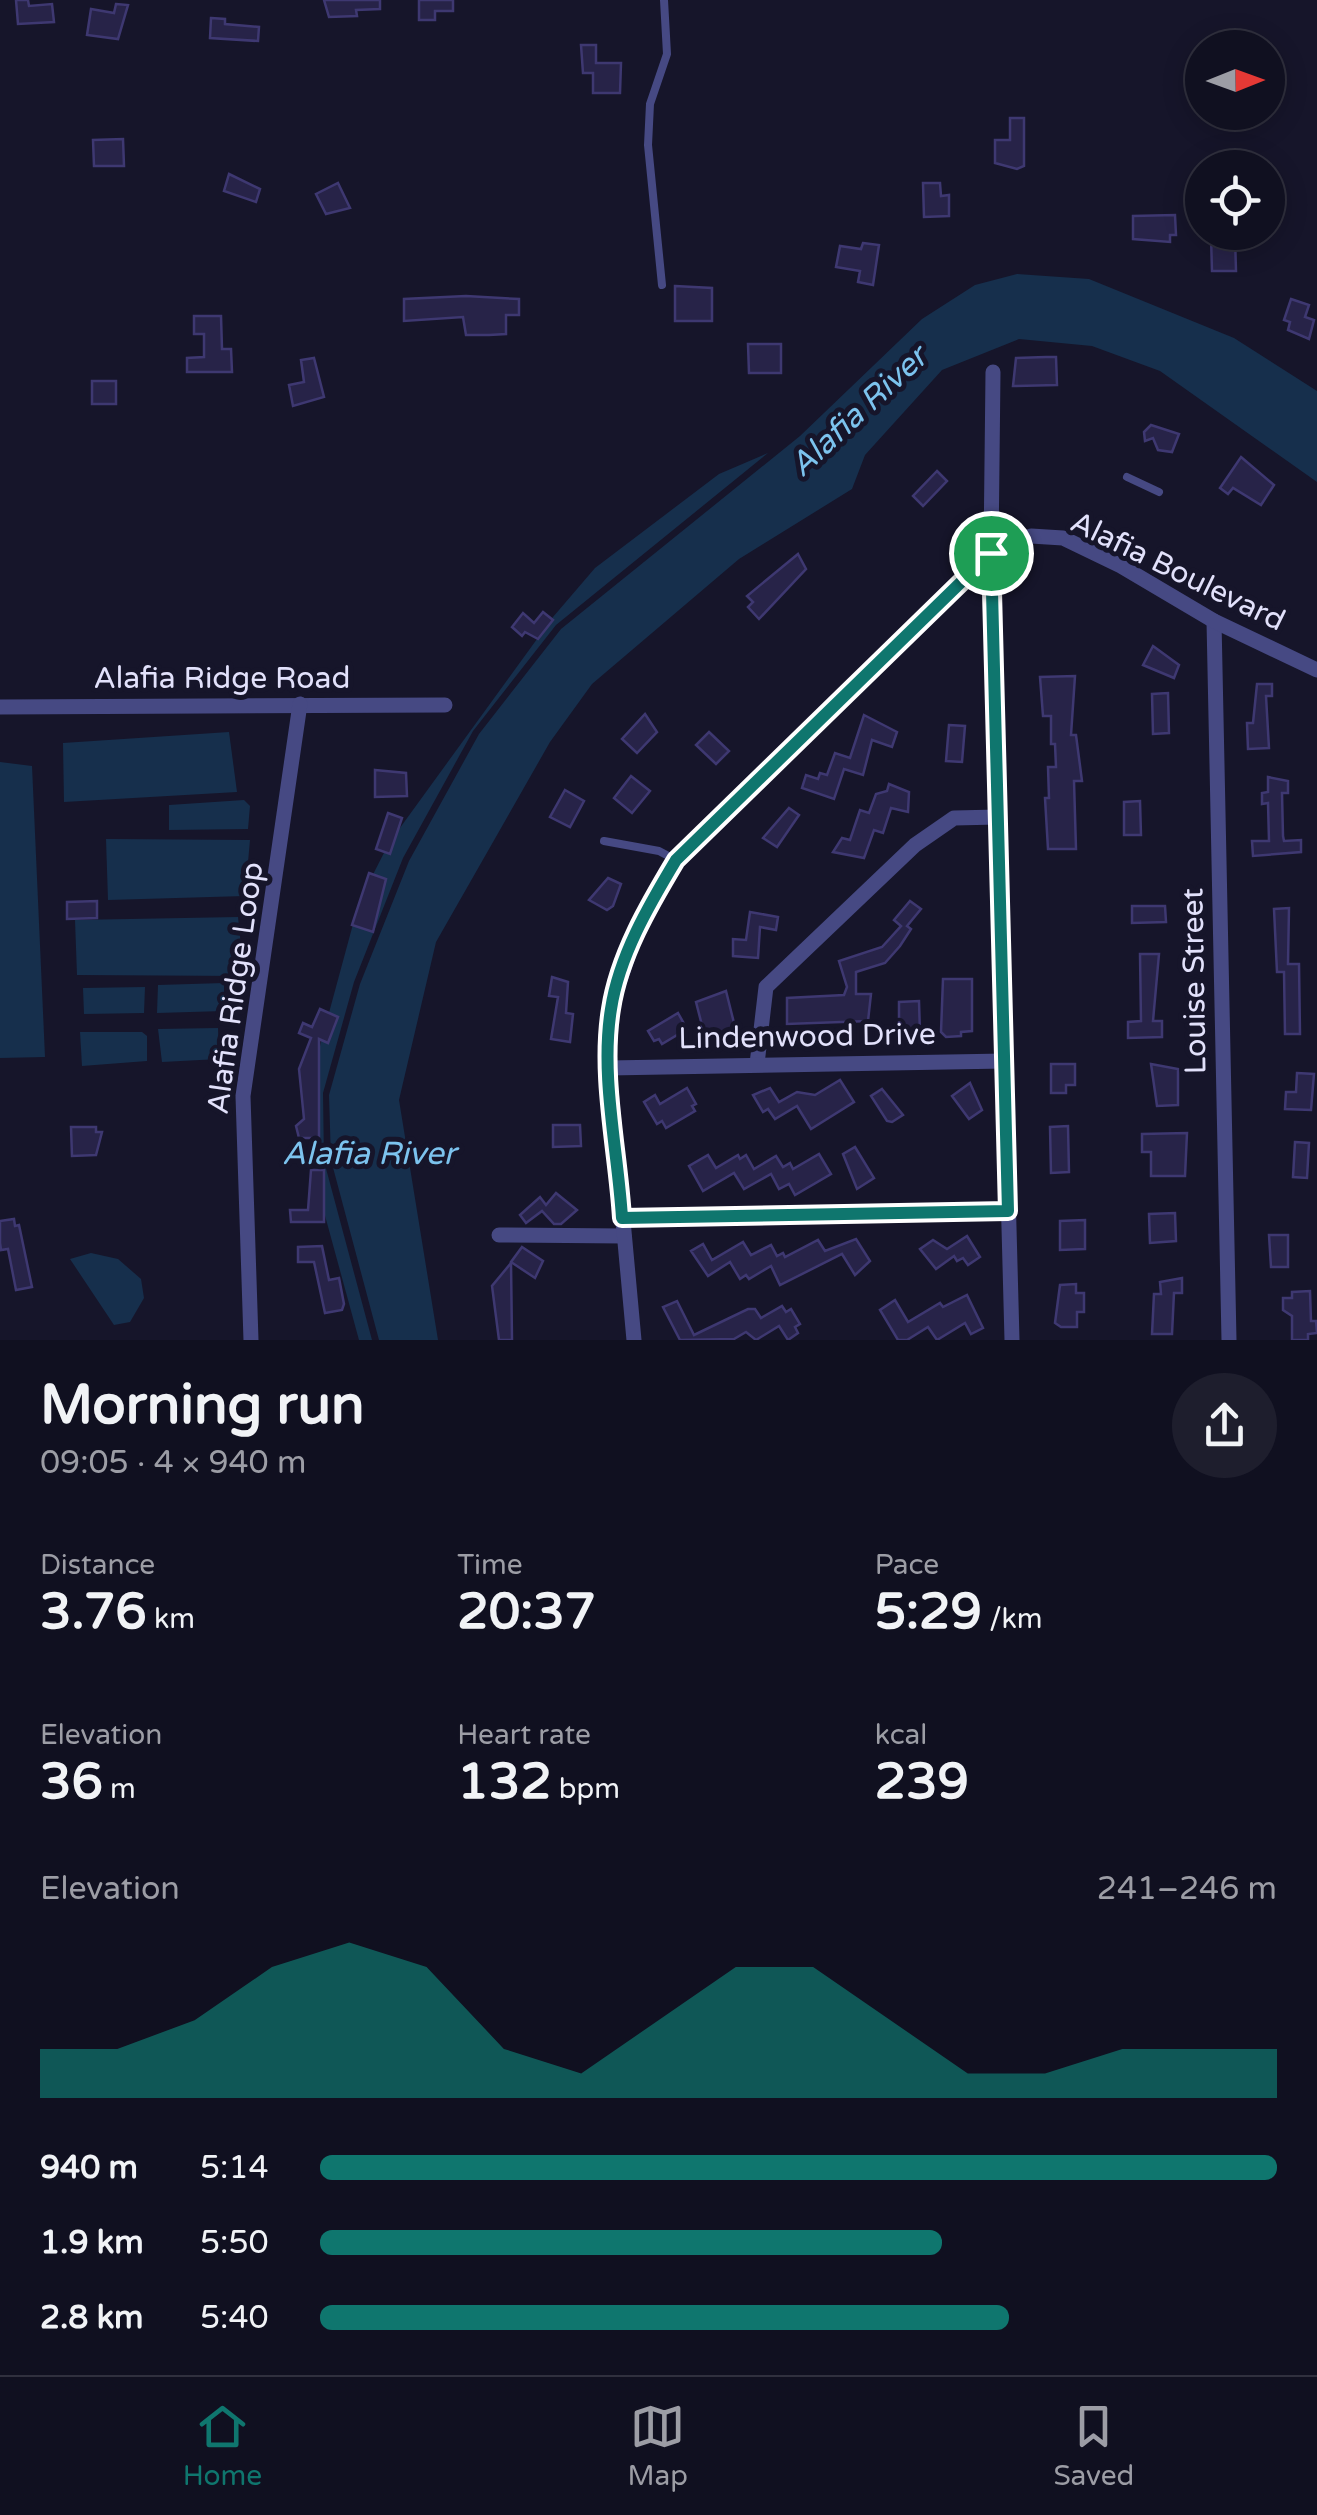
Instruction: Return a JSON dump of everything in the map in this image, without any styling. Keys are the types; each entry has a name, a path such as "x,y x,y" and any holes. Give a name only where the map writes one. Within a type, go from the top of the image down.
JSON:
{"street":[{"path":"993,372 991,553 1012,1340"},
{"name":"Alafia Boulevard","path":"634,1340 609,1068 610,1009 638,927 676,860 991,553 1031,536 1063,538 1121,566 1214,621 1317,670"},
{"name":"Louise Street","path":"1214,621 1229,1340"},
{"name":"Alafia Ridge Loop","path":"251,1340 243,1096 300,704"},
{"name":"Alafia Ridge Road","path":"0,707 444,705"},
{"path":"757,1064 766,987 915,845 954,818 998,817"},
{"name":"Lindenwood Drive","path":"609,1068 1006,1061"},
{"path":"622,1218 1008,1211"},
{"path":"498,1235 624,1236"}],"lane":[{"path":"662,286 648,145 650,104 666,54 664,0"},
{"path":"1126,476 1159,492"},
{"path":"604,840 659,851 676,860"}],"water":[{"name":"Alafia River","path":"1017,274 1089,279 1234,338 1317,391 1317,482 1160,371 1092,346 1019,339 942,370 865,455 852,489 739,559 592,684 550,742 436,942 399,1100 438,1340 379,1340 331,1160 329,1095 360,984 409,861 479,734 561,629 800,436 922,319 975,285"},
{"path":"768,453 556,625 473,731 403,858 354,982 323,1093 324,1161 372,1340 359,1340 318,1190 314,1122 320,1046 359,902 389,843 553,617 595,568 719,474"},
{"path":"229,732 237,792 64,802 63,743"},
{"path":"0,762 32,766 45,1057 0,1058"},
{"path":"244,800 250,806 248,829 169,830 169,805"},
{"path":"106,839 250,840 245,896 108,900"},
{"path":"238,917 244,976 77,975 75,920"},
{"path":"224,983 224,1011 157,1013 158,985"},
{"path":"145,987 144,1013 84,1014 83,988"},
{"path":"218,1028 219,1059 162,1062 158,1029"},
{"path":"80,1032 142,1032 147,1036 147,1061 82,1066"},
{"path":"91,1253 118,1259 141,1279 144,1298 130,1322 114,1325 70,1259"}],"building":[{"path":"16,0 28,0 29,6 52,4 54,22 18,24"},
{"path":"324,0 380,0 380,9 356,10 357,16 329,17"},
{"path":"419,0 453,0 453,11 435,11 435,20 419,20"},
{"path":"116,4 128,5 118,39 87,35 91,9 114,13"},
{"path":"211,18 225,19 225,24 259,27 258,41 210,38"},
{"path":"581,45 596,45 596,63 621,63 620,93 593,93 593,73 583,73"},
{"path":"1010,118 1024,118 1024,166 1017,169 995,163 995,140 1010,140"},
{"path":"123,139 124,166 94,166 93,140"},
{"path":"229,174 260,189 256,202 224,191"},
{"path":"338,183 350,208 326,214 316,194"},
{"path":"923,183 940,183 941,196 949,195 949,216 924,217"},
{"path":"1175,215 1176,235 1170,235 1170,242 1133,239 1133,216"},
{"path":"863,243 879,245 873,285 858,282 860,271 836,267 840,246 861,249"},
{"path":"1211,250 1235,250 1236,271 1212,271"},
{"path":"675,286 712,288 712,321 675,321"},
{"path":"404,299 519,299 519,315 506,315 506,334 489,335 466,335 463,317 404,321"},
{"path":"1291,299 1309,305 1305,317 1314,320 1309,339 1288,330 1290,322 1284,320"},
{"path":"194,316 221,316 222,349 231,349 232,372 187,372 187,358 204,357 204,334 194,334"},
{"path":"748,344 781,344 781,373 749,373"},
{"path":"1056,357 1057,385 1013,386 1016,358"},
{"path":"314,358 324,397 293,406 289,385 304,382 301,360"},
{"path":"92,381 116,381 116,404 92,404"},
{"path":"1151,425 1179,434 1172,452 1158,450 1153,438 1145,441 1144,432"},
{"path":"1241,457 1274,485 1261,505 1233,488 1228,494 1220,488"},
{"path":"937,471 947,481 923,506 913,496"},
{"path":"798,554 806,569 759,619 748,607 753,602 747,596"},
{"path":"543,612 553,620 538,639 525,632 522,636 512,627 523,613 534,623"},
{"path":"1153,646 1179,665 1174,678 1143,665"},
{"path":"1075,676 1071,735 1076,735 1082,781 1074,781 1076,849 1048,849 1045,798 1049,798 1048,767 1056,767 1055,744 1051,744 1051,716 1043,716 1040,677"},
{"path":"1257,684 1272,684 1272,696 1266,696 1269,748 1248,749 1247,723 1253,723"},
{"path":"1168,693 1169,733 1153,734 1152,694"},
{"path":"645,714 657,732 637,753 622,739"},
{"path":"864,715 897,732 892,747 872,740 863,775 844,769 834,799 802,788 806,775 818,779 820,773 827,775 835,753 850,758"},
{"path":"949,725 965,726 962,762 946,761"},
{"path":"709,732 729,751 716,764 696,745"},
{"path":"375,770 406,773 407,796 375,797"},
{"path":"631,776 650,791 632,813 614,798"},
{"path":"1268,777 1288,781 1288,793 1282,793 1283,836 1284,841 1301,840 1301,852 1253,856 1252,841 1269,841 1268,803 1262,804 1262,793 1268,792"},
{"path":"889,784 909,792 908,812 891,808 883,833 874,830 864,858 833,852 842,838 850,840 860,810 869,813 876,794 887,791"},
{"path":"565,790 584,801 570,827 550,817"},
{"path":"1140,801 1141,835 1124,835 1124,802"},
{"path":"789,808 799,815 777,847 763,838"},
{"path":"388,813 402,818 390,854 376,849"},
{"path":"369,873 386,879 373,932 352,925"},
{"path":"608,878 621,884 613,906 607,910 589,900"},
{"path":"97,901 97,918 67,919 67,902"},
{"path":"910,901 921,909 907,926 911,929 900,946 885,963 856,972 856,994 871,994 868,1021 787,1024 787,998 844,995 847,987 839,961 882,947 901,926 894,920"},
{"path":"1132,906 1165,906 1166,922 1132,923"},
{"path":"1289,908 1288,964 1299,964 1300,1034 1285,1034 1284,972 1277,972 1274,909"},
{"path":"750,912 778,917 776,930 760,927 758,958 733,956 733,939 746,940"},
{"path":"1140,954 1159,954 1153,1021 1162,1021 1162,1037 1128,1038 1128,1022 1141,1021"},
{"path":"552,977 568,982 566,1013 573,1014 570,1042 551,1039 558,997 549,996"},
{"path":"943,979 972,979 972,1031 961,1032 961,1036 946,1037 941,1032"},
{"path":"726,991 736,1031 706,1041 696,1002"},
{"path":"919,1001 920,1034 899,1035 899,1002"},
{"path":"320,1009 338,1017 328,1043 319,1039 319,1138 299,1138 296,1126 304,1119 299,1069 311,1038 299,1033 303,1023 312,1027"},
{"path":"678,1013 687,1029 662,1044 659,1039 654,1041 648,1031"},
{"path":"1051,1064 1075,1064 1075,1085 1066,1085 1066,1093 1051,1093"},
{"path":"1151,1064 1178,1069 1178,1105 1157,1106"},
{"path":"1297,1073 1314,1074 1311,1110 1285,1109 1286,1092 1296,1092"},
{"path":"840,1080 854,1102 811,1129 797,1106 775,1119 768,1109 763,1112 753,1095 770,1088 779,1102 797,1092 815,1095"},
{"path":"970,1083 982,1110 969,1119 952,1096"},
{"path":"687,1088 696,1104 692,1106 695,1111 666,1128 662,1121 657,1124 644,1102 655,1095 660,1104"},
{"path":"882,1089 903,1115 892,1122 887,1121 871,1096"},
{"path":"553,1125 580,1125 581,1146 553,1147"},
{"path":"1068,1126 1069,1172 1051,1173 1050,1127"},
{"path":"71,1127 96,1127 96,1132 102,1132 96,1155 72,1156"},
{"path":"1187,1133 1185,1176 1151,1176 1151,1152 1142,1152 1142,1134"},
{"path":"1295,1142 1309,1143 1307,1178 1293,1177"},
{"path":"855,1147 874,1178 857,1189 843,1154"},
{"path":"819,1154 831,1174 795,1195 789,1184 779,1189 771,1174 744,1189 734,1173 703,1191 689,1166 708,1155 716,1168 738,1155 740,1159 746,1155 754,1169 776,1156 783,1167 790,1163 793,1169"},
{"path":"311,1170 324,1170 324,1222 291,1222 290,1210 308,1210"},
{"path":"556,1193 577,1210 561,1224 554,1224 542,1211 526,1223 520,1215 540,1197 546,1205"},
{"path":"1175,1213 1176,1241 1150,1243 1149,1214"},
{"path":"14,1219 15,1226 19,1225 32,1287 16,1290 8,1249 1,1250 0,1243 0,1221"},
{"path":"1085,1220 1085,1249 1060,1250 1060,1221"},
{"path":"1269,1235 1288,1235 1288,1267 1271,1267"},
{"path":"967,1236 980,1257 968,1265 963,1258 957,1261 954,1256 936,1269 920,1249 933,1240 947,1249"},
{"path":"856,1239 870,1261 855,1275 842,1254 780,1285 771,1266 749,1279 746,1275 740,1279 730,1262 708,1276 691,1251 703,1244 712,1260 743,1242 751,1255 771,1245 777,1256 783,1253 785,1257 818,1240 825,1251"},
{"path":"322,1246 329,1280 339,1278 344,1304 342,1310 325,1313 314,1262 298,1262 298,1247"},
{"path":"522,1247 543,1261 535,1278 511,1262"},
{"path":"511,1263 512,1340 499,1340 492,1286"},
{"path":"1182,1278 1182,1293 1174,1293 1172,1334 1152,1334 1154,1294 1161,1294 1160,1282"},
{"path":"1076,1284 1076,1293 1084,1293 1084,1312 1077,1312 1077,1327 1061,1327 1055,1323 1060,1285"},
{"path":"1310,1291 1311,1321 1316,1321 1317,1333 1308,1334 1308,1340 1292,1340 1292,1316 1283,1310 1283,1298 1292,1298 1292,1292"},
{"path":"967,1295 983,1328 971,1334 965,1323 937,1340 928,1327 907,1340 898,1340 880,1310 895,1300 908,1322 940,1303 943,1307"},
{"path":"677,1301 694,1335 748,1309 755,1309 761,1318 782,1306 786,1312 791,1309 800,1324 795,1327 798,1333 788,1340 779,1326 756,1340 746,1332 734,1339 680,1340 663,1307"}],"route":[{"path":"991,553 1008,1211 622,1218 609,1068 610,1009 638,927 661,884 676,860 991,553"}]}
